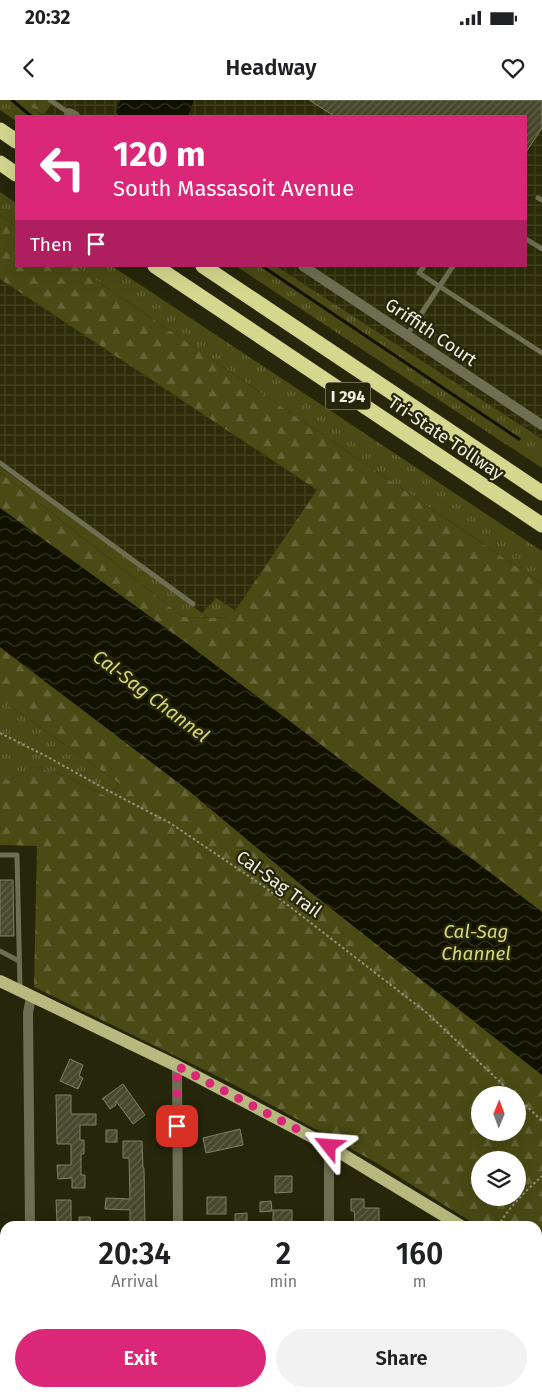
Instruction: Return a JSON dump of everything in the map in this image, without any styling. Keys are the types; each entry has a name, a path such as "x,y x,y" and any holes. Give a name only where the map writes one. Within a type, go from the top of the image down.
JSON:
{"highway":[{"path":"0,130 15,140"},
{"path":"0,163 15,173"},
{"name":"Tri-State Tollway","path":"156,267 542,525"},
{"name":"Tri-State Tollway","path":"204,267 542,493"}],"main road":[{"path":"0,981 177,1066 329,1146 453,1221"}],"street":[{"name":"Griffith Court","path":"305,267 542,425"},
{"path":"25,994 28,1013 30,1221"},
{"path":"177,1066 178,1221"},
{"path":"329,1146 329,1221"}],"lane":[{"path":"50,100 72,115"},
{"path":"527,240 542,249"},
{"path":"424,267 420,274 542,353"},
{"path":"407,335 451,267"},
{"path":"0,463 193,604"},
{"path":"0,855 17,855 19,961 25,994"},
{"path":"0,951 19,961"}],"path":[{"name":"Cal-Sag Trail","path":"0,733 170,823 262,885 427,1012 505,1086"},
{"path":"526,1106 542,1121"},
{"path":"501,1221 527,1190 542,1176"}],"shaded area":[{"path":"55,100 542,100 542,439 278,267 527,267 527,115 44,115"},
{"path":"0,279 317,490 236,610 216,598 202,613 83,525 0,467"}],"green space":[{"path":"0,100 37,100 32,108 42,115 15,115 15,120 0,110"},
{"path":"37,100 55,100 43,115 31,107"},
{"path":"0,192 15,202 15,225 0,215"},
{"path":"0,215 15,225 15,267 76,267 542,584 542,912 185,642 0,508 0,472 183,617 230,618 317,490 0,279"},
{"path":"76,267 114,267 542,551 542,584"},
{"path":"238,267 278,267 542,439 542,468"},
{"path":"0,467 83,525 202,613 216,598 235,610 231,618 183,617 0,472"},
{"path":"0,647 188,790 299,883 542,1075 542,1221 470,1221 375,1162 231,1083 34,987 37,846 0,845 0,781 15,778 34,767 66,776 106,796 117,788 119,783 0,699"},
{"path":"0,699 119,783 117,788 106,796 66,776 34,767 15,778 0,781"}],"water":[{"path":"121,100 194,100 188,115 119,115 118,104"},
{"name":"Cal-Sag Channel","path":"0,508 185,642 542,912 542,1075 299,883 188,790 0,647"}],"building":[{"path":"309,100 542,100 542,128 527,150 527,115 332,115"},
{"path":"0,880 13,880 14,936 0,936"},
{"path":"70,1059 83,1065 79,1076 83,1078 78,1089 60,1081"},
{"path":"123,1084 145,1115 133,1124 116,1101 116,1105 110,1109 102,1099"},
{"path":"56,1095 71,1095 71,1114 96,1114 96,1125 80,1125 80,1140 84,1140 84,1154 81,1154 81,1175 85,1175 85,1188 72,1188 72,1178 58,1179 57,1165 71,1165 71,1144 57,1144"},
{"path":"240,1129 243,1145 206,1153 203,1138"},
{"path":"106,1130 117,1130 117,1142 106,1142"},
{"path":"123,1141 142,1141 145,1221 130,1221 130,1210 105,1209 106,1198 130,1199 129,1158 123,1158"},
{"path":"275,1176 292,1176 292,1192 275,1193"},
{"path":"207,1197 226,1197 226,1214 207,1214"},
{"path":"351,1199 364,1199 364,1208 379,1208 379,1221 355,1221 354,1211 351,1211"},
{"path":"56,1200 71,1200 71,1221 57,1221"},
{"path":"271,1201 272,1211 260,1212 260,1202"},
{"path":"273,1210 292,1210 292,1221 273,1221"},
{"path":"247,1213 247,1221 235,1221 235,1214"},
{"path":"79,1217 90,1217 90,1221 79,1221"}],"waterway":[{"path":"12,100 30,115"},
{"path":"263,267 519,439"}],"route":[{"path":"177,1126 177,1066 329,1146"}]}
